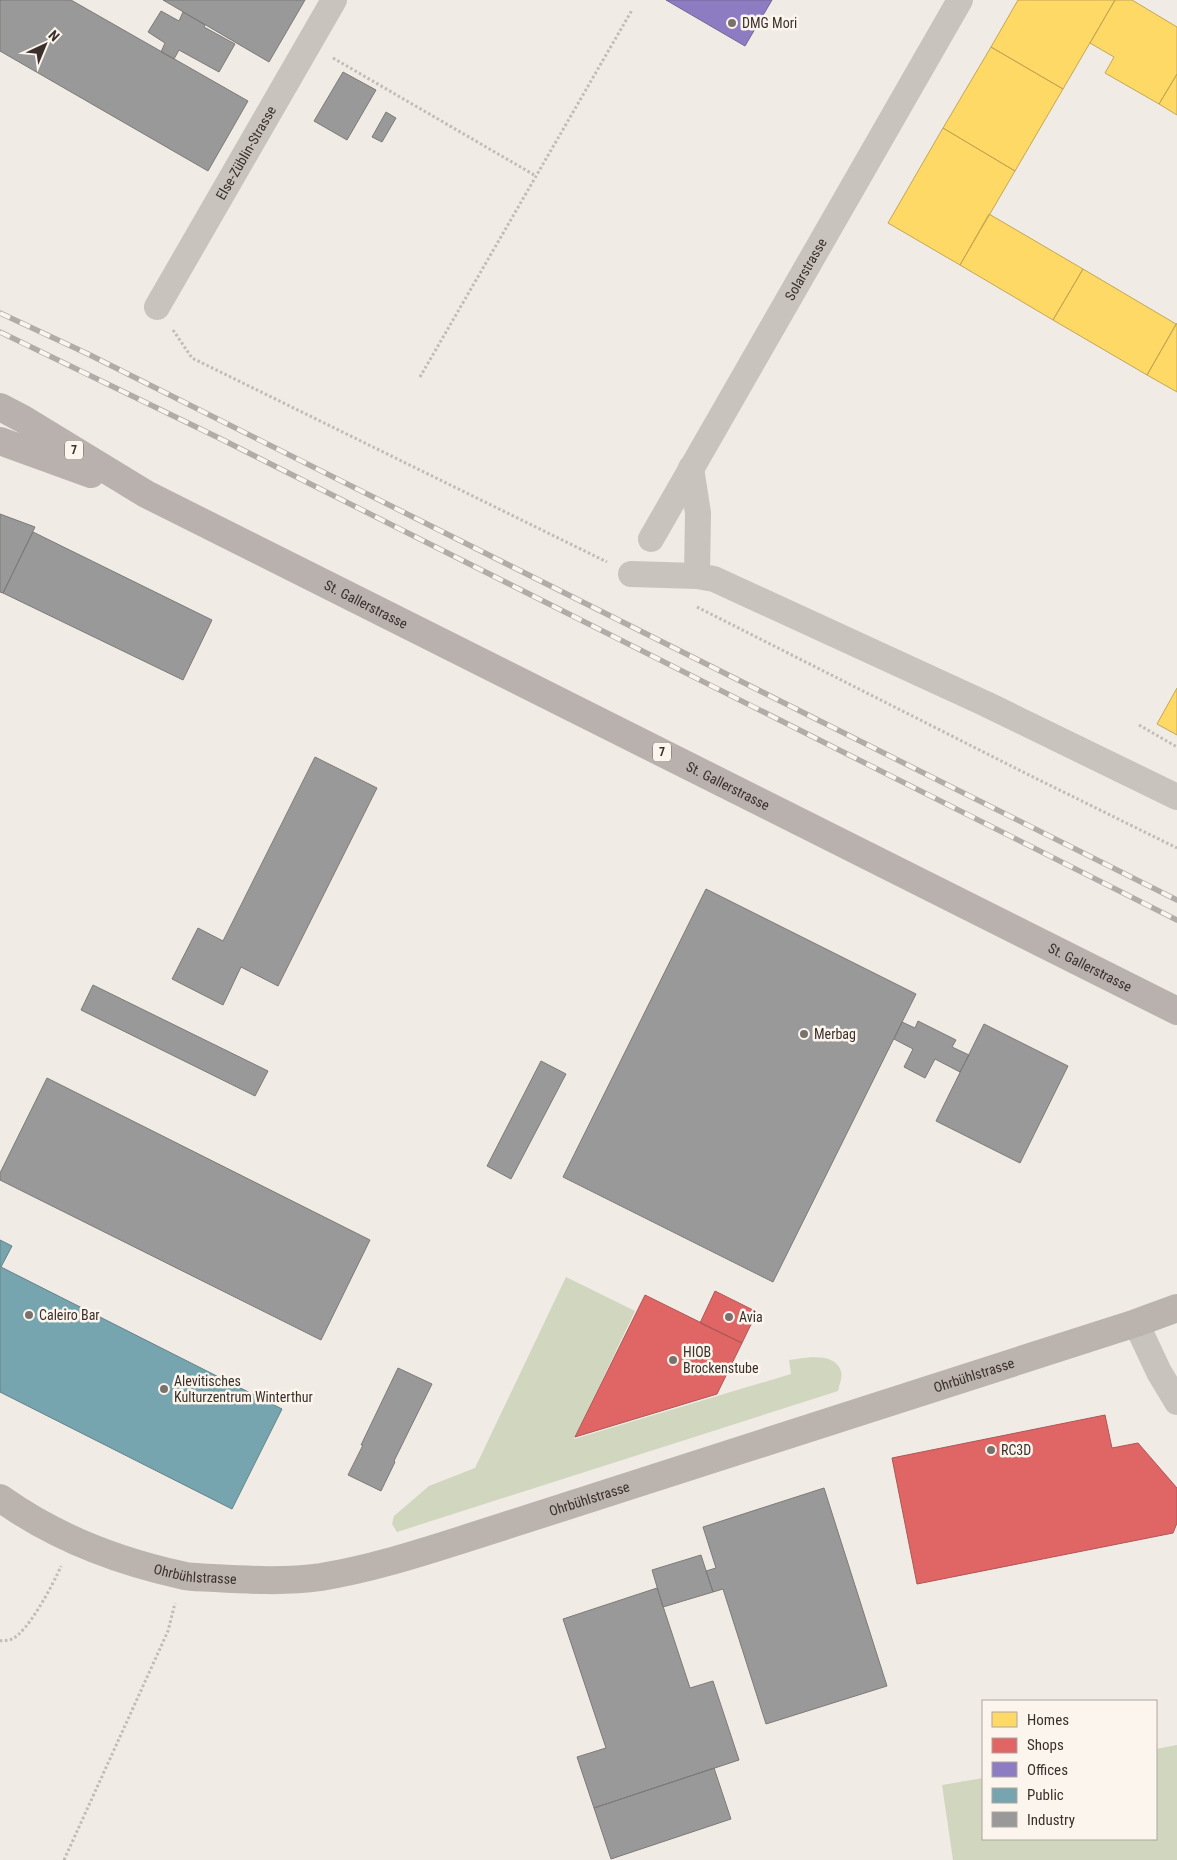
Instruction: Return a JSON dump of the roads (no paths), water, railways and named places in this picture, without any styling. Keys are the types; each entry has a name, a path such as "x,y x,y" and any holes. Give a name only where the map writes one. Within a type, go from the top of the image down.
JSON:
{"main road":[{"name":"St. Gallerstrasse","path":"0,407 146,494 1177,1011"},
{"name":"St. Gallerstrasse","path":"0,441 146,494"}],"street":[{"name":"Else-Züblin-Strasse","path":"157,307 334,0"},
{"name":"Solarstrasse","path":"651,539 960,0"},
{"path":"692,468 698,513 697,576"},
{"path":"632,574 697,576 714,579 1057,738 1177,797"},
{"name":"Ohrbühlstrasse","path":"0,1498 48,1528 73,1540 121,1558 182,1576 236,1580 287,1580 321,1577 385,1564 1136,1323 1177,1308"},
{"path":"1136,1323 1159,1372 1177,1402"}],"railway":[{"path":"0,313 88,354 1177,900"},
{"path":"0,332 219,438 1177,920"}],"place":[{"name":"DMG Mori","path":"732,23"},
{"name":"Merbag","path":"804,1034"},
{"name":"Caleiro Bar","path":"29,1315"},
{"name":"Avia","path":"729,1317"},
{"name":"HIOB Brockenstube","path":"673,1360"},
{"name":"Alevitisches Kulturzentrum Winterthur","path":"164,1389"},
{"name":"RC3D","path":"991,1450"}]}
